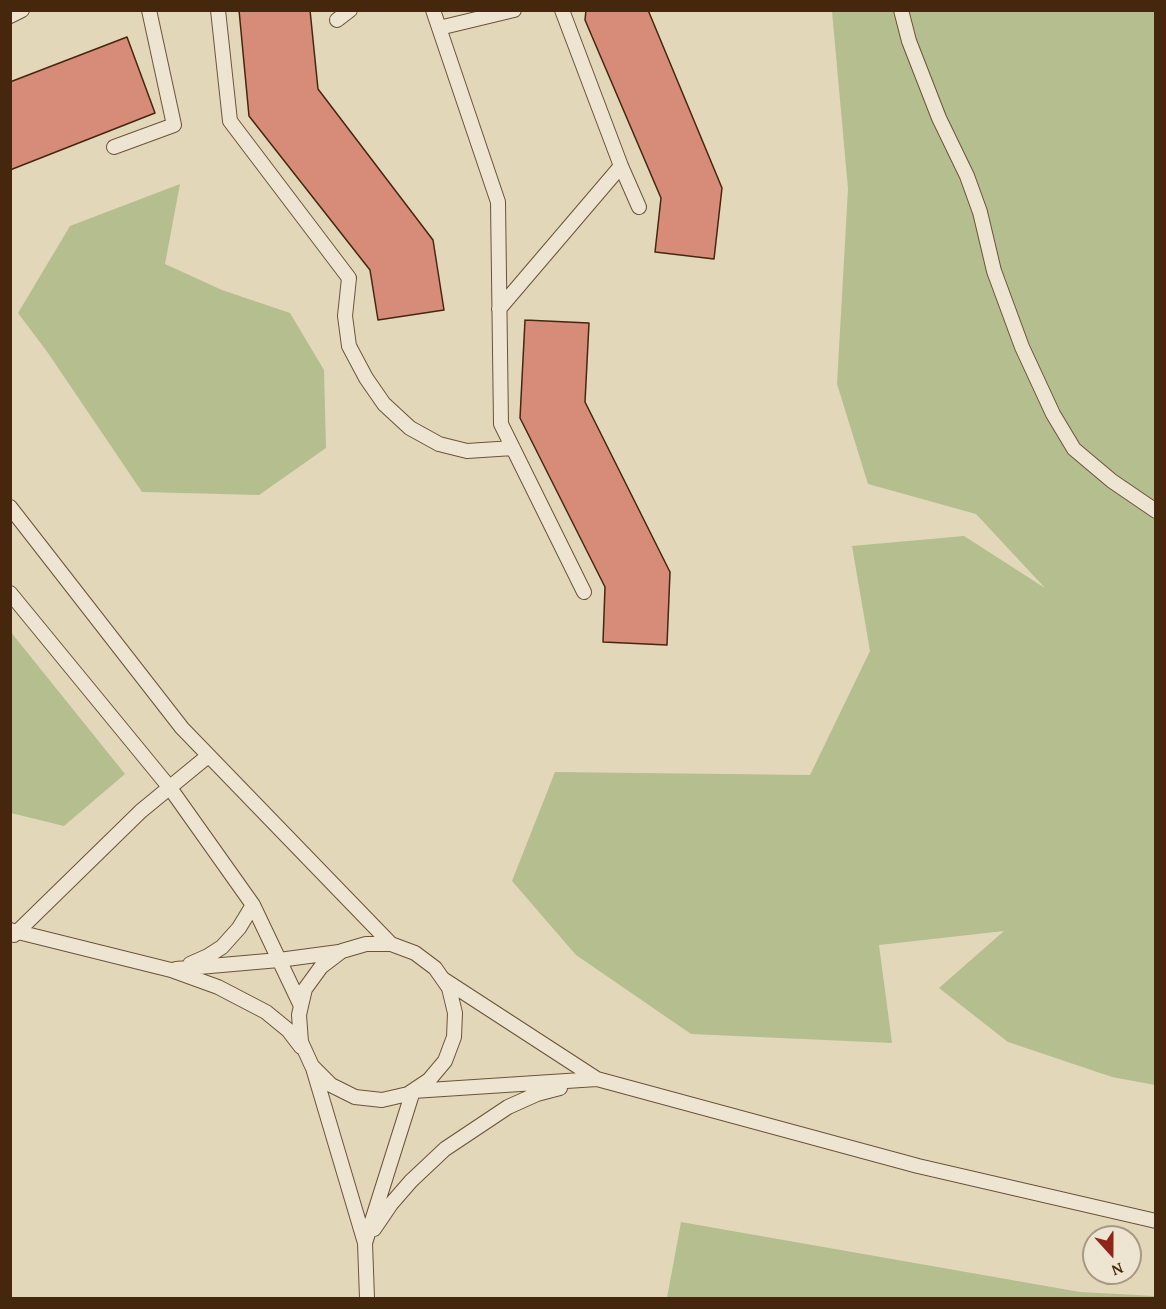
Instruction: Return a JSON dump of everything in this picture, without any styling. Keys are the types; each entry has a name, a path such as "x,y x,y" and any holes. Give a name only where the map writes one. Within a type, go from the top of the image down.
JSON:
{"lane":[{"path":"10,16 22,10"},
{"path":"114,147 174,125 148,10"},
{"path":"218,10 230,122 349,278 345,316 349,346 366,378 384,404 410,428 439,444 466,451 513,448"},
{"path":"337,20 350,10"},
{"path":"433,10 498,202 501,424 584,592"},
{"path":"439,28 514,10"},
{"path":"562,10 621,166 639,207"},
{"path":"901,10 909,41 939,118 967,176 980,212 994,271 1022,347 1053,414 1074,449 1112,481 1155,511"},
{"path":"499,309 621,166"},
{"path":"10,507 182,728 392,944"},
{"path":"10,593 170,788 253,905 301,1006"},
{"path":"13,934 141,811 208,756"},
{"path":"171,970 208,956 222,947 239,928 253,905"},
{"path":"13,934 171,970 218,987 266,1012 288,1030 309,1060 331,1085 355,1097 382,1100 408,1094 429,1080 445,1061 454,1037 456,1013 449,988 435,968 415,952 392,944 366,944 342,951 279,960 171,970"},
{"path":"342,951 321,967 305,989 299,1015 301,1042 309,1060 365,1243 367,1299"},
{"path":"442,978 597,1079 918,1166 1155,1221"},
{"path":"413,1090 597,1079"},
{"path":"365,1243 391,1204 411,1181 445,1149 508,1107 537,1094 597,1079"},
{"path":"365,1243 413,1090"}],"green space":[{"path":"832,11 1155,11 1155,1085 1112,1077 1008,1042 939,988 1004,931 879,945 892,1043 691,1034 576,955 512,881 555,772 810,775 870,651 852,546 964,536 1045,588 976,514 868,484 837,384 848,189"},
{"path":"180,184 165,264 222,290 290,313 324,370 326,448 259,495 142,492 48,353 18,313 70,226"},
{"path":"10,631 125,774 64,826 11,813"},
{"path":"681,1222 1080,1292 1155,1296 1155,1298 667,1298"}],"building":[{"path":"239,10 310,10 318,89 433,240 444,310 378,320 370,270 249,116"},
{"path":"586,10 648,10 722,188 714,259 655,252 661,198 585,20"},
{"path":"127,37 155,113 10,170 10,82"},
{"path":"525,320 589,323 585,402 670,572 667,645 603,642 605,587 520,418"}]}
